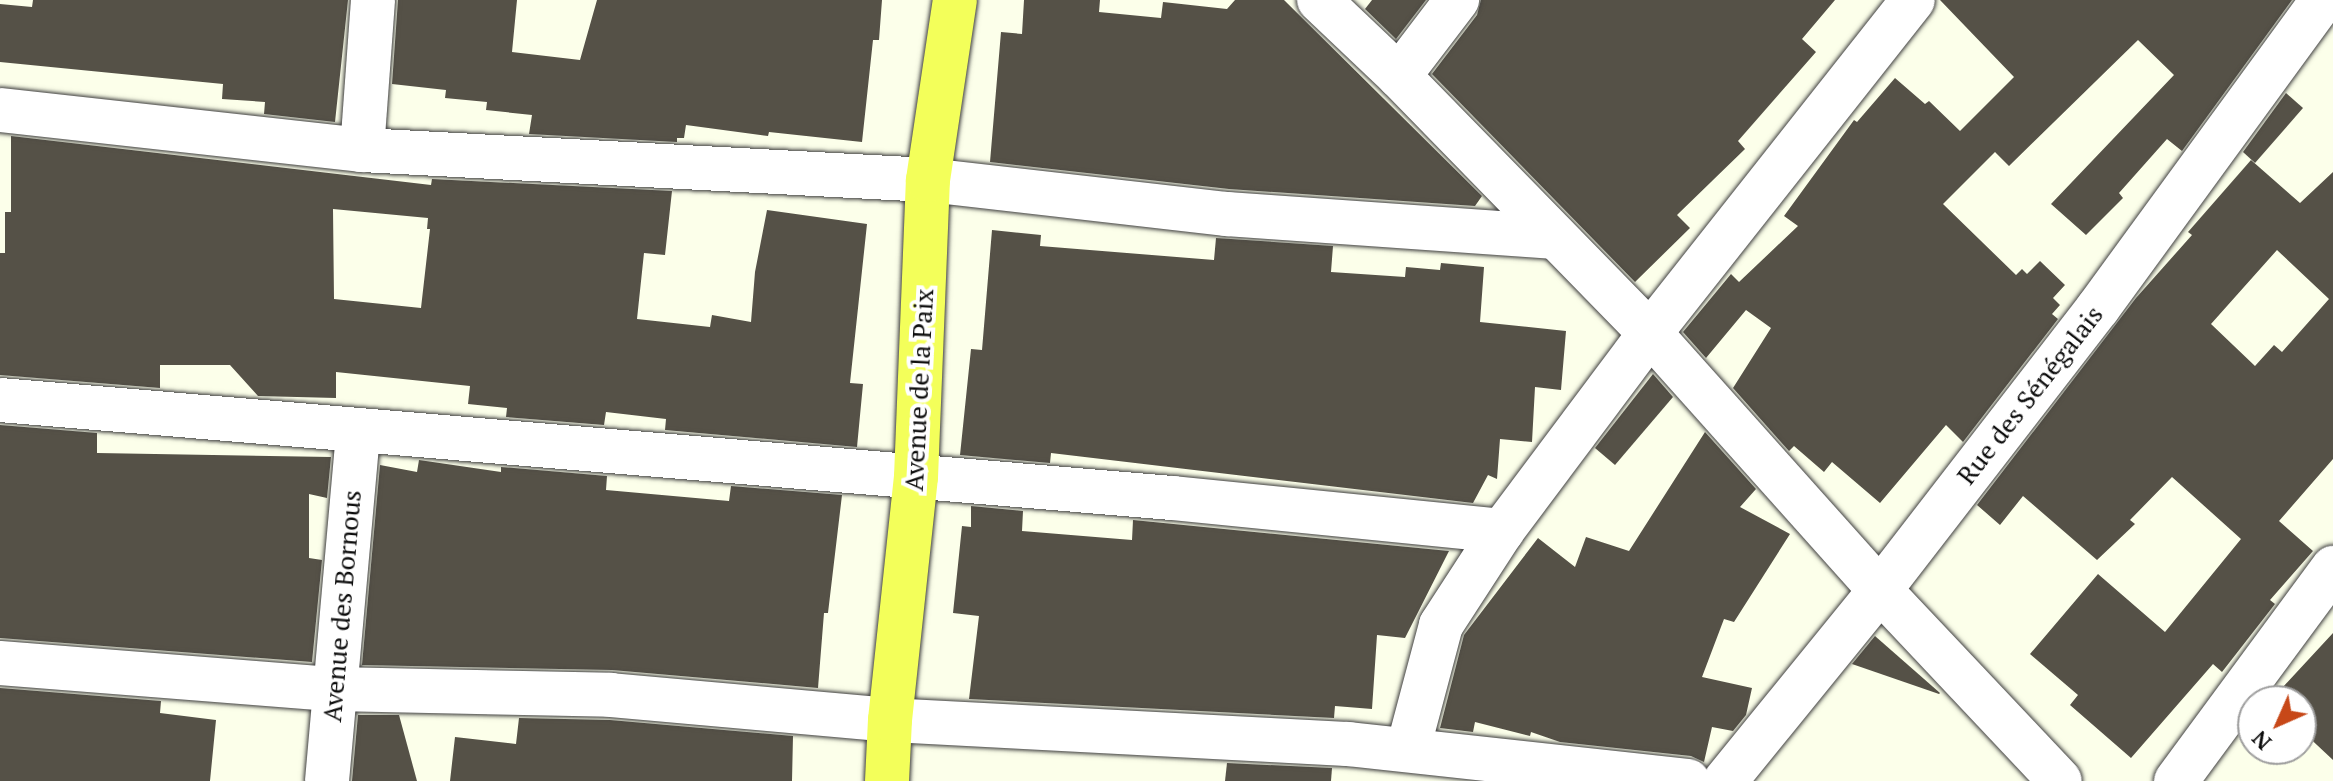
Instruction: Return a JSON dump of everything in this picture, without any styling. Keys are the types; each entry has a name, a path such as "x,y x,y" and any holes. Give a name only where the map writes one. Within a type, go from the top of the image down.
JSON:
{"main road":[{"name":"Avenue de la Paix","path":"887,781 890,720 916,477 928,180 955,0"}],"street":[{"path":"362,150 373,0"},
{"path":"1319,0 1399,76 1650,333 1880,590 2060,781"},
{"path":"1399,76 1457,0"},
{"path":"1408,749 1441,625 1502,531 1650,333 1913,0"},
{"name":"Rue des Sénégalais","path":"1725,781 1880,590 2098,308 2323,0"},
{"path":"0,110 362,150 928,180 1227,214 1555,237"},
{"path":"0,400 916,477 1502,531"},
{"name":"Avenue des Bornous","path":"327,781 358,431"},
{"path":"2183,779 2333,568"},
{"path":"0,663 334,689 611,695 890,720 1408,749 1688,781"}],"building":[{"path":"33,0 348,0 335,122 264,114 265,102 222,99 223,84 0,62 0,4 32,7"},
{"path":"398,0 517,0 512,52 580,60 597,0 882,0 879,40 873,40 862,142 769,132 768,136 686,125 684,138 677,138 677,142 529,134 532,115 486,110 487,102 445,98 446,90 392,84"},
{"path":"1024,0 1100,0 1099,12 1161,18 1163,2 1227,9 1235,0 1284,0 1482,196 1475,206 1229,189 990,162 1001,32 1022,34"},
{"path":"1372,0 1426,0 1396,39 1365,9"},
{"path":"1481,0 1835,0 1802,39 1816,52 1738,141 1745,149 1677,215 1690,228 1635,282 1432,74 1477,15"},
{"path":"1940,0 2292,0 2182,151 2167,139 2119,193 2123,198 2086,235 2051,204 2174,75 2138,40 2009,166 1995,152 1943,204 2016,275 2022,269 2027,274 2040,261 2065,285 2053,298 2060,305 2052,314 2058,319 1963,442 1946,425 1880,503 1832,462 1824,472 1794,446 1789,451 1733,388 1771,328 1746,310 1706,358 1683,332 1731,274 1739,282 1798,226 1784,216 1854,120 1857,122 1895,78 1925,104 1929,101 1960,131 2014,77"},
{"path":"2286,93 2303,108 2255,163 2243,152"},
{"path":"11,136 431,185 432,179 672,191 665,255 644,253 637,319 710,327 712,315 751,322 755,272 767,210 867,224 850,383 863,384 857,447 665,430 666,419 606,412 604,425 506,417 507,408 468,404 470,386 336,372 336,398 258,396 230,365 160,365 160,388 0,375 0,253 5,253 5,212 11,212","holes":["333,209 428,218 427,229 430,229 421,308 334,299"]},
{"path":"2251,160 2300,203 2333,172 2333,459 2279,521 2313,551 2270,600 2275,604 2222,672 2213,664 2131,758 2070,705 2078,695 2030,654 2098,574 2165,632 2241,539 2172,477 2130,520 2135,524 2097,560 2023,496 2000,525 1977,505 2136,298 2192,235 2188,232","holes":["2277,250 2329,299 2282,352 2274,345 2255,366 2211,324"]},
{"path":"992,230 1041,235 1040,246 1214,260 1216,238 1333,246 1331,272 1405,277 1406,267 1440,270 1441,263 1484,267 1480,322 1566,331 1561,390 1535,387 1532,442 1500,439 1497,479 1488,475 1473,503 1051,453 1050,463 960,455 971,349 982,350"},
{"path":"1653,374 1673,397 1615,465 1595,448"},
{"path":"0,425 97,433 97,453 331,457 327,498 309,494 309,558 322,560 312,662 0,638"},
{"path":"1705,432 1756,489 1740,507 1790,534 1734,622 1724,619 1702,677 1752,688 1746,715 1733,731 1712,727 1704,762 1691,756 1560,742 1531,732 1530,736 1475,722 1473,732 1440,728 1464,635 1538,538 1575,567 1586,537 1629,551"},
{"path":"419,460 501,472 501,467 607,476 606,490 729,501 731,486 842,495 828,613 824,613 818,688 612,670 362,665 380,465 417,472"},
{"path":"971,506 1023,511 1022,531 1132,540 1133,520 1449,551 1405,638 1377,635 1372,709 1335,706 1334,718 969,699 979,616 953,613 962,526 971,527"},
{"path":"2333,633 2333,760 2317,745 2317,685 2285,685"},
{"path":"1875,636 1940,693 1852,664"},
{"path":"0,688 161,701 160,713 216,720 210,781 0,781"},
{"path":"358,715 399,715 417,781 352,781"},
{"path":"519,718 610,720 793,736 792,781 450,781 455,737 516,744"},
{"path":"1227,763 1332,768 1331,781 1225,781"}]}
